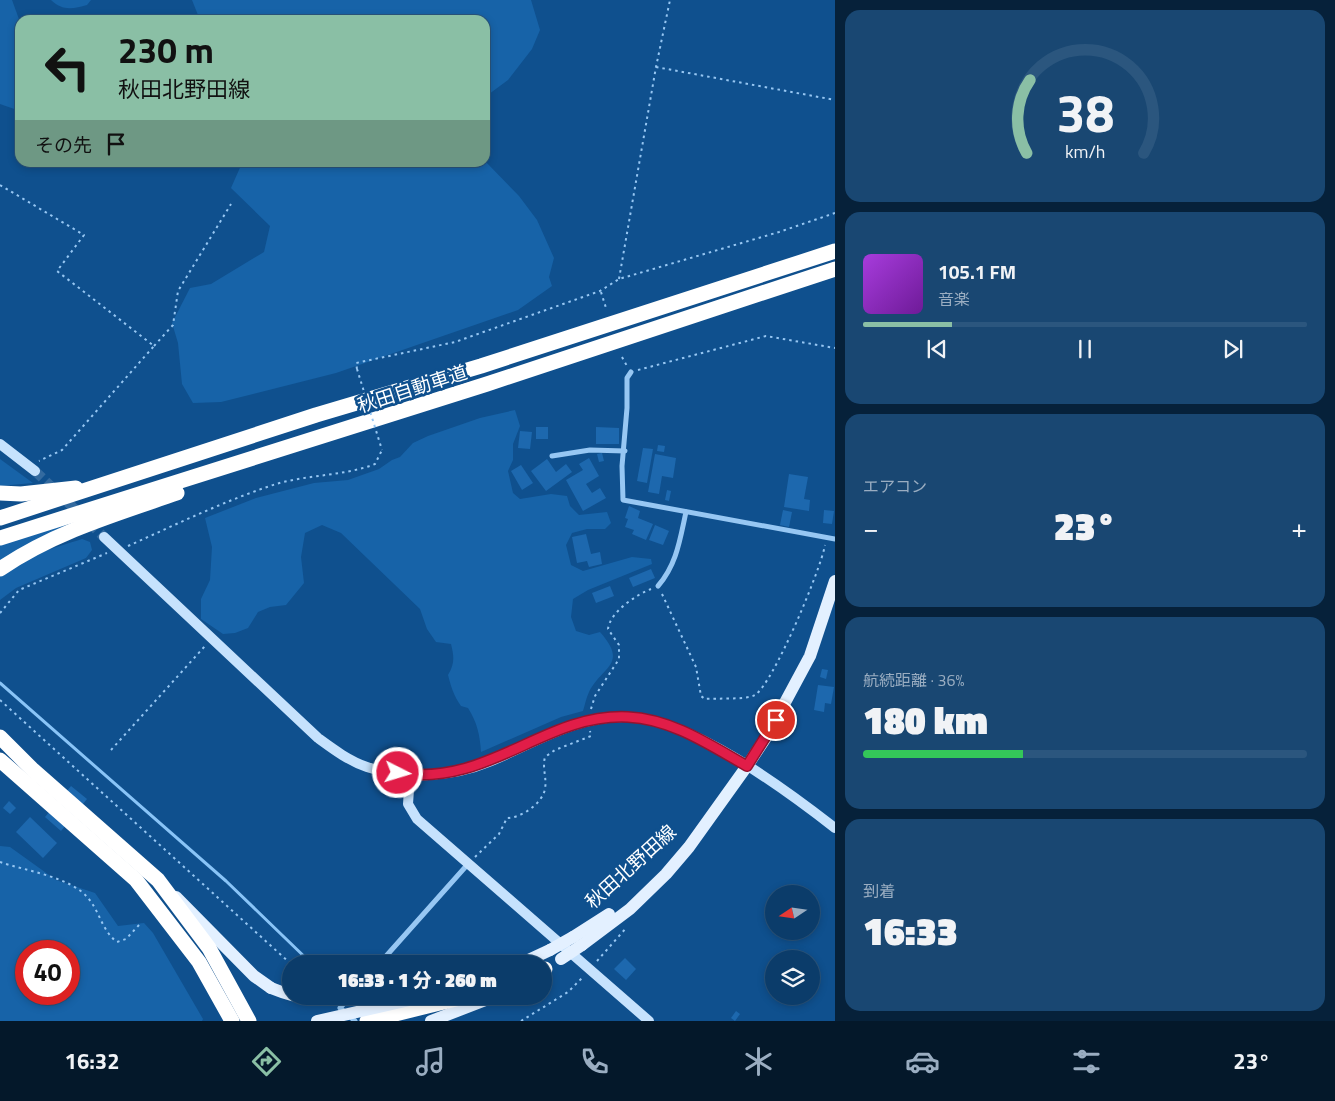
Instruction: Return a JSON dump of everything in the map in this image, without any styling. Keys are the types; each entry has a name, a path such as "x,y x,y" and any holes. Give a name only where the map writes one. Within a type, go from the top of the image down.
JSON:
{"highway":[{"name":"秋田自動車道","path":"0,518 316,415 490,363 835,251"},
{"name":"秋田自動車道","path":"0,538 244,463 674,324 835,269"},
{"path":"0,569 22,554 58,535 179,492 244,463"},
{"path":"0,494 21,494 102,485"},
{"path":"0,737 33,770 158,880 209,948 249,1021"},
{"path":"0,760 136,880 199,962 232,1021"},
{"path":"367,1021 409,1005"}],"main road":[{"name":"秋田北野田線","path":"552,963 561,959 578,941 624,903 707,822 767,736 810,656 835,581"},
{"path":"158,880 193,912 254,976 271,988 282,993"},
{"name":"秋田北野田線","path":"550,950 578,941"},
{"path":"539,955 550,950"},
{"path":"548,955 550,950"},
{"path":"317,1021 399,1005"},
{"path":"433,1020 472,1005"}],"street":[{"path":"631,372 627,378 622,466 623,500 835,539"},
{"path":"0,444 32,468"},
{"path":"552,456 590,450 624,451"},
{"path":"658,586 668,574 677,554 686,512"},
{"path":"104,537 318,738 340,754 367,767 410,775 433,775 474,767 556,730 589,720 629,717 658,722 688,732 747,766 799,800 835,828"},
{"path":"410,775 407,796 410,810 468,864 649,1021"},
{"path":"388,955 468,864"},
{"path":"343,1005 340,1008 356,1021"}],"path":[{"path":"619,279 656,67 670,0"},
{"path":"656,67 835,100"},
{"path":"0,185 84,235 57,271 154,346"},
{"path":"32,468 62,450 173,325 178,291 231,204"},
{"path":"0,613 19,590 271,485 313,476 362,470 376,464 382,450 356,363 455,342 600,291 619,279 779,232 835,213"},
{"path":"600,291 606,308"},
{"path":"631,372 677,358 766,336 835,348"},
{"path":"468,864 499,834 507,818 514,818 529,810 542,798 545,791 545,758 555,750 591,736 589,720 595,696 619,659 619,645 608,628 608,622 627,604 658,586 696,667 701,696 705,699 754,696 763,688 794,628 822,561 827,538"},
{"path":"111,750 212,638"},
{"path":"0,700 282,956"},
{"path":"0,862 64,881 86,895 98,911 108,936 117,942 126,939 139,925"}],"shaded area":[{"path":"0,0 12,0 17,15 15,15 15,109 0,104"},
{"path":"51,0 91,0 87,5 68,8 59,6"},
{"path":"192,0 531,0 540,30 532,49 508,80 490,93 490,15 198,15"},
{"path":"490,166 519,196 537,220 554,258 549,277 552,286 518,310 336,373 221,402 193,403 182,384 178,343 172,323 190,288 211,284 264,252 270,226 231,188 240,167"},
{"path":"515,410 520,426 513,444 513,460 508,471 513,493 520,499 551,494 567,496 570,506 579,515 607,512 611,523 605,529 587,529 572,533 566,545 571,565 583,571 632,557 651,559 652,564 588,590 573,599 571,617 576,631 589,635 600,632 608,643 613,659 594,683 586,699 583,711 561,717 481,752 479,734 474,718 468,708 461,706 449,679 448,675 453,660 451,644 436,642 427,629 420,609 341,533 322,525 305,533 301,557 304,583 286,605 270,607 258,612 248,628 235,633 223,634 201,619 201,599 210,580 212,547 205,518 256,498 314,483 348,480 379,469 400,457 413,443 428,436 480,418"},
{"path":"0,459 33,483 0,486"},
{"path":"65,523 66,527 0,562 0,545"},
{"path":"82,539 90,542 92,550 86,558 16,588 0,600 0,577 17,563"},
{"path":"0,846 10,847 56,880 95,893 118,926 144,923 153,933 203,1019 202,1021 0,1021"}],"building":[{"path":"536,427 548,427 548,439 536,439"},
{"path":"596,427 619,428 619,444 596,444"},
{"path":"520,431 532,432 530,449 518,448"},
{"path":"658,445 665,446 664,452 657,451"},
{"path":"643,448 653,449 647,483 637,481"},
{"path":"602,453 604,461 599,462 597,454"},
{"path":"655,454 676,458 673,478 662,476 659,494 648,492"},
{"path":"589,458 599,476 586,484 592,493 600,488 606,498 583,511 566,480 583,470 579,464"},
{"path":"547,459 556,472 566,464 572,472 546,491 531,471"},
{"path":"521,465 533,483 522,490 511,471"},
{"path":"789,474 808,477 804,499 810,500 809,511 784,507"},
{"path":"667,490 671,491 669,501 665,500"},
{"path":"629,506 640,511 638,518 653,524 646,540 632,534 634,530 625,527 628,519 625,518"},
{"path":"783,510 792,512 789,527 780,525"},
{"path":"824,510 834,511 832,524 823,523"},
{"path":"655,525 669,531 663,545 649,540"},
{"path":"586,534 591,554 600,552 602,564 589,567 587,561 577,563 572,537"},
{"path":"651,569 655,578 633,587 629,578"},
{"path":"610,586 614,596 596,603 592,593"},
{"path":"822,669 828,670 826,679 820,677"},
{"path":"818,685 834,687 831,704 825,703 824,712 814,710"},
{"path":"71,786 87,799 61,831 45,817"},
{"path":"9,801 16,808 10,814 3,808"},
{"path":"30,817 57,843 43,858 16,832"},
{"path":"625,958 636,969 626,980 614,969"},
{"path":"736,1011 740,1014 735,1021 731,1018"}],"waterway":[{"path":"0,683 226,881 303,955"}],"tunnel":[{"path":"35,471 104,537"}],"route":[{"path":"398,773 433,775 474,767 489,762 556,730 589,720 609,717 629,717 658,722 688,732 747,766 776,720"}]}
